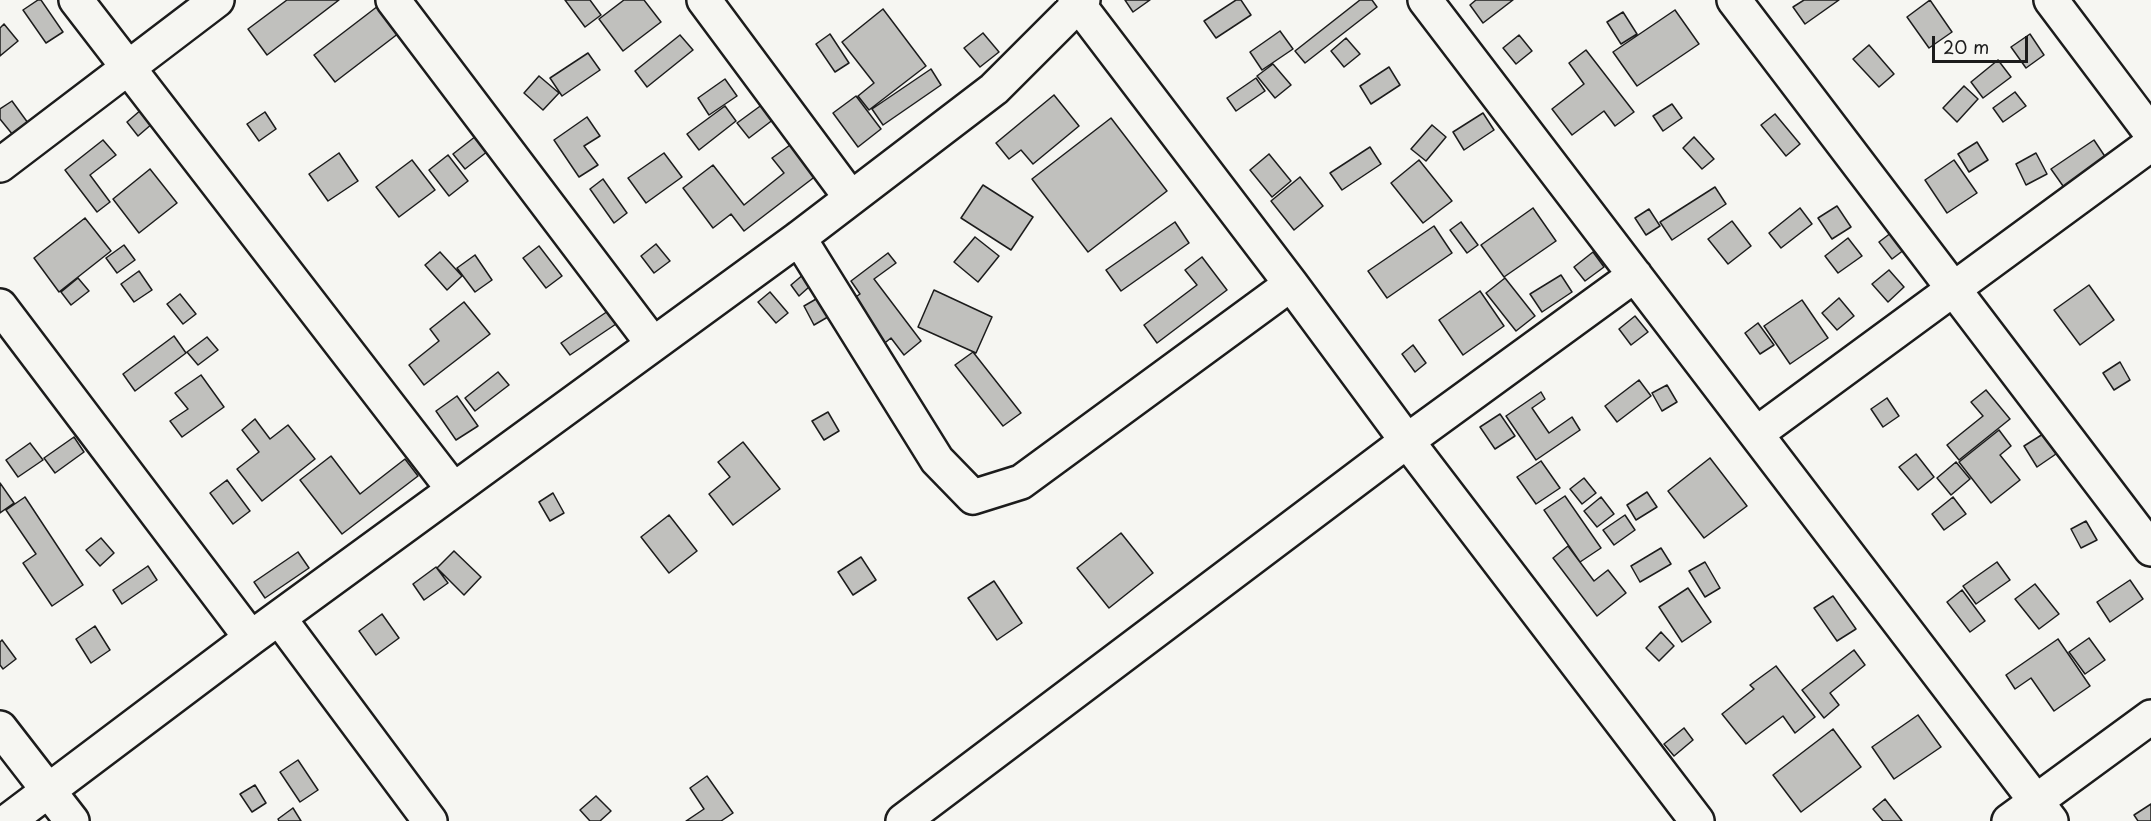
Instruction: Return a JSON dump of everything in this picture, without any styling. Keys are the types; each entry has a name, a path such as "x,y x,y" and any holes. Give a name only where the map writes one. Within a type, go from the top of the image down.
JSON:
{"street":[{"path":"76,0 453,489"},
{"path":"0,165 217,0"},
{"path":"393,0 653,344"},
{"path":"704,0 851,198"},
{"path":"1425,0 2043,811"},
{"path":"1734,0 2151,549"},
{"path":"2051,0 2151,133"},
{"path":"8,821 453,489 557,416 799,238 994,89 1078,1 1407,441 1697,821"},
{"path":"1756,434 2151,144"},
{"path":"799,238 937,460 973,497 1021,482 1291,284"},
{"path":"903,821 1407,441 1635,275"},
{"path":"0,306 251,638"},
{"path":"279,618 430,821"},
{"path":"2009,821 2043,811 2151,717"},
{"path":"0,728 72,821"}],"building":[{"path":"41,0 63,32 46,43 23,10"},
{"path":"287,0 339,0 267,55 248,29"},
{"path":"565,0 590,0 601,15 585,27"},
{"path":"624,0 644,0 661,22 623,51 599,19"},
{"path":"1125,0 1150,0 1133,12"},
{"path":"1236,0 1241,0 1251,15 1216,38 1204,21"},
{"path":"1360,0 1372,0 1377,7 1305,63 1295,51"},
{"path":"1476,0 1513,0 1483,23 1470,5"},
{"path":"1804,0 1839,0 1805,24 1793,7"},
{"path":"1930,0 1952,32 1929,48 1907,17"},
{"path":"378,6 399,33 335,82 314,55"},
{"path":"883,9 926,66 869,110 858,96 874,83 842,42"},
{"path":"1675,10 1699,44 1637,86 1613,52"},
{"path":"1623,12 1637,34 1621,44 1607,22"},
{"path":"4,24 18,41 0,56 0,28"},
{"path":"1280,31 1293,49 1262,70 1250,52"},
{"path":"983,33 999,52 980,67 964,48"},
{"path":"830,34 849,63 835,72 816,44"},
{"path":"2030,34 2044,55 2026,68 2011,47"},
{"path":"680,35 693,50 647,87 635,71"},
{"path":"1519,35 1532,51 1516,64 1503,48"},
{"path":"1346,38 1360,54 1344,67 1331,51"},
{"path":"1869,45 1894,74 1879,87 1853,59"},
{"path":"1586,50 1634,112 1615,126 1604,111 1572,135 1552,109 1584,84 1569,63"},
{"path":"588,53 600,70 562,96 550,78"},
{"path":"1998,60 2011,77 1983,98 1971,82"},
{"path":"1273,64 1291,85 1275,98 1257,76"},
{"path":"1389,67 1400,85 1371,104 1360,86"},
{"path":"931,69 941,85 883,125 872,109"},
{"path":"539,76 559,93 543,110 524,93"},
{"path":"1256,78 1265,91 1236,111 1227,98"},
{"path":"725,79 737,96 709,115 698,98"},
{"path":"1964,86 1978,99 1957,122 1943,108"},
{"path":"2015,92 2026,106 2003,122 1993,108"},
{"path":"1054,95 1079,126 1033,164 1021,150 1009,159 996,143"},
{"path":"856,96 881,129 858,147 833,113"},
{"path":"12,101 28,123 13,135 0,119 0,109"},
{"path":"763,104 774,119 749,138 737,123"},
{"path":"1672,104 1682,118 1663,131 1653,116"},
{"path":"725,106 736,121 699,150 687,134"},
{"path":"142,109 153,123 138,136 127,122"},
{"path":"265,112 276,129 259,141 247,124"},
{"path":"1483,113 1494,130 1464,150 1453,132"},
{"path":"1775,114 1800,144 1786,156 1761,125"},
{"path":"587,117 600,136 584,146 598,165 579,177 554,140"},
{"path":"1111,118 1167,191 1088,252 1032,179"},
{"path":"1432,125 1446,137 1426,161 1411,149"},
{"path":"476,136 488,151 465,169 453,154"},
{"path":"1694,137 1714,159 1702,169 1683,148"},
{"path":"103,140 116,155 90,175 110,202 97,212 65,170"},
{"path":"797,140 821,172 744,231 731,214 713,228 683,188 713,165 744,205 784,173 772,158"},
{"path":"2094,140 2110,164 2068,193 2051,169"},
{"path":"1977,142 1988,160 1969,172 1958,154"},
{"path":"1370,147 1381,164 1342,190 1330,173"},
{"path":"339,153 358,181 328,201 309,174"},
{"path":"664,153 682,177 646,203 628,178"},
{"path":"2036,153 2047,174 2026,185 2016,164"},
{"path":"1269,154 1291,181 1272,197 1250,170"},
{"path":"448,155 468,181 449,196 429,170"},
{"path":"412,160 435,190 399,217 376,187"},
{"path":"1419,160 1452,201 1423,223 1391,183"},
{"path":"1954,160 1977,193 1947,213 1925,180"},
{"path":"150,169 177,203 139,233 113,199"},
{"path":"1300,177 1323,206 1294,230 1271,201"},
{"path":"603,179 627,213 614,223 590,189"},
{"path":"983,185 1033,217 1011,250 961,218"},
{"path":"1715,187 1726,204 1672,240 1660,222"},
{"path":"1837,206 1851,227 1832,239 1818,218"},
{"path":"1533,208 1556,241 1504,277 1481,245"},
{"path":"1800,208 1812,224 1781,248 1769,233"},
{"path":"1649,209 1660,226 1646,235 1635,218"},
{"path":"85,218 111,251 59,292 34,258"},
{"path":"1732,221 1751,246 1728,264 1708,239"},
{"path":"1175,222 1189,243 1121,291 1106,270"},
{"path":"1461,222 1478,245 1467,253 1450,230"},
{"path":"1434,226 1452,253 1387,298 1368,271"},
{"path":"1900,226 1913,243 1892,259 1879,242"},
{"path":"975,237 999,256 978,282 954,262"},
{"path":"1848,238 1862,256 1838,273 1825,256"},
{"path":"656,244 670,261 654,273 641,256"},
{"path":"124,245 135,260 117,273 106,258"},
{"path":"539,246 562,276 546,288 523,258"},
{"path":"440,252 462,276 447,290 425,265"},
{"path":"1593,252 1604,267 1585,281 1574,267"},
{"path":"888,253 896,263 874,279 921,341 904,355 891,338 881,346 847,303 860,294 851,281"},
{"path":"475,255 492,280 475,292 457,268"},
{"path":"1202,257 1227,290 1157,343 1144,325 1197,285 1185,270"},
{"path":"811,268 819,278 799,296 791,285"},
{"path":"1889,270 1904,287 1888,302 1872,284"},
{"path":"139,271 152,290 134,302 121,284"},
{"path":"1561,275 1572,292 1542,312 1530,294"},
{"path":"78,278 89,291 71,305 61,292"},
{"path":"1505,278 1535,316 1516,331 1486,293"},
{"path":"2089,285 2114,320 2080,345 2054,310"},
{"path":"934,290 992,317 976,353 918,327"},
{"path":"1480,291 1504,326 1463,355 1439,320"},
{"path":"770,292 788,313 776,323 758,302"},
{"path":"180,294 196,314 183,324 167,304"},
{"path":"823,295 833,314 814,325 804,306"},
{"path":"1839,298 1854,316 1837,330 1822,313"},
{"path":"1802,300 1828,338 1790,364 1764,326"},
{"path":"464,302 490,334 424,385 409,365 439,341 430,329"},
{"path":"608,311 616,324 570,355 561,343"},
{"path":"1635,316 1648,332 1631,345 1619,329"},
{"path":"1758,323 1774,345 1760,354 1745,333"},
{"path":"174,336 186,353 135,391 123,374"},
{"path":"207,337 218,350 198,365 187,352"},
{"path":"1413,345 1426,363 1415,372 1402,354"},
{"path":"973,352 1021,413 1003,426 955,365"},
{"path":"2120,362 2130,380 2114,390 2103,373"},
{"path":"498,372 509,385 475,411 465,398"},
{"path":"201,375 224,407 182,437 170,421 188,409 175,393"},
{"path":"1639,380 1651,396 1617,422 1605,406"},
{"path":"1667,385 1677,402 1662,411 1652,393"},
{"path":"1986,390 2010,419 1959,460 1947,445 1983,416 1971,402"},
{"path":"1541,392 1545,399 1532,408 1549,433 1572,417 1580,430 1536,460 1506,416"},
{"path":"457,396 478,426 456,440 436,411"},
{"path":"1887,398 1899,416 1883,427 1871,409"},
{"path":"828,412 839,431 824,440 812,421"},
{"path":"1500,414 1515,436 1495,449 1480,427"},
{"path":"255,419 270,439 288,425 315,459 262,501 237,469 259,452 242,430"},
{"path":"1999,430 2011,446 2000,455 2020,480 1991,503 1959,462"},
{"path":"2043,434 2056,454 2037,467 2024,446"},
{"path":"74,437 84,452 55,473 44,458"},
{"path":"743,442 780,489 733,525 709,494 730,477 718,462"},
{"path":"30,443 43,460 18,477 6,460"},
{"path":"1916,454 1934,477 1918,490 1899,467"},
{"path":"331,456 360,494 405,459 418,476 342,534 300,480"},
{"path":"1710,458 1747,506 1704,538 1668,491"},
{"path":"1541,461 1560,488 1536,504 1517,477"},
{"path":"1956,462 1970,479 1951,495 1937,478"},
{"path":"1584,478 1596,493 1582,504 1570,489"},
{"path":"227,480 250,511 233,524 210,493"},
{"path":"0,483 14,503 0,513"},
{"path":"1647,492 1657,507 1636,520 1627,505"},
{"path":"553,493 564,513 550,521 539,502"},
{"path":"1565,496 1601,548 1580,562 1544,510"},
{"path":"25,497 83,585 52,606 23,563 36,554 6,510"},
{"path":"1601,497 1614,514 1597,527 1584,511"},
{"path":"1953,497 1966,514 1944,530 1932,514"},
{"path":"669,515 697,551 669,573 641,537"},
{"path":"1625,515 1635,530 1614,545 1603,530"},
{"path":"2086,521 2097,540 2081,548 2071,529"},
{"path":"1121,533 1153,573 1109,608 1077,568"},
{"path":"101,538 114,553 100,566 86,550"},
{"path":"1568,546 1594,581 1608,570 1626,593 1597,616 1553,558"},
{"path":"1661,548 1671,564 1640,582 1631,566"},
{"path":"454,551 481,577 464,595 437,568"},
{"path":"298,552 309,568 265,598 254,582"},
{"path":"861,557 876,580 853,595 838,572"},
{"path":"1705,562 1720,588 1705,597 1689,571"},
{"path":"1997,562 2010,580 1976,604 1963,586"},
{"path":"148,566 157,580 122,604 113,590"},
{"path":"436,567 448,583 424,600 413,584"},
{"path":"2130,580 2143,599 2110,622 2097,602"},
{"path":"994,581 1022,623 997,640 968,598"},
{"path":"2035,584 2059,614 2039,629 2015,599"},
{"path":"1688,588 1711,622 1682,642 1659,607"},
{"path":"1962,590 1985,621 1970,632 1947,602"},
{"path":"1833,596 1856,629 1837,641 1814,608"},
{"path":"382,614 399,638 376,655 359,631"},
{"path":"95,626 110,650 91,663 76,639"},
{"path":"1661,632 1674,646 1659,661 1646,648"},
{"path":"2089,638 2105,660 2085,674 2069,652"},
{"path":"2058,639 2090,686 2054,711 2031,678 2015,689 2006,675"},
{"path":"2,640 16,659 3,669 0,665 0,642"},
{"path":"1854,650 1865,665 1830,693 1839,705 1824,718 1802,690"},
{"path":"1776,666 1815,717 1795,733 1783,716 1746,744 1722,714 1754,689 1750,685"},
{"path":"1918,715 1941,747 1894,779 1872,747"},
{"path":"1684,728 1693,740 1674,756 1664,744"},
{"path":"1833,729 1861,767 1801,812 1773,775"},
{"path":"298,760 318,790 300,802 280,772"},
{"path":"707,776 733,813 721,821 686,821 704,809 690,788"},
{"path":"255,785 266,803 252,812 240,794"},
{"path":"596,796 611,811 600,821 590,821 580,810"},
{"path":"1885,799 1902,821 1883,821 1873,809"},
{"path":"2151,804 2151,821 2138,821 2134,815"},
{"path":"293,808 301,821 279,821 278,819"}]}
